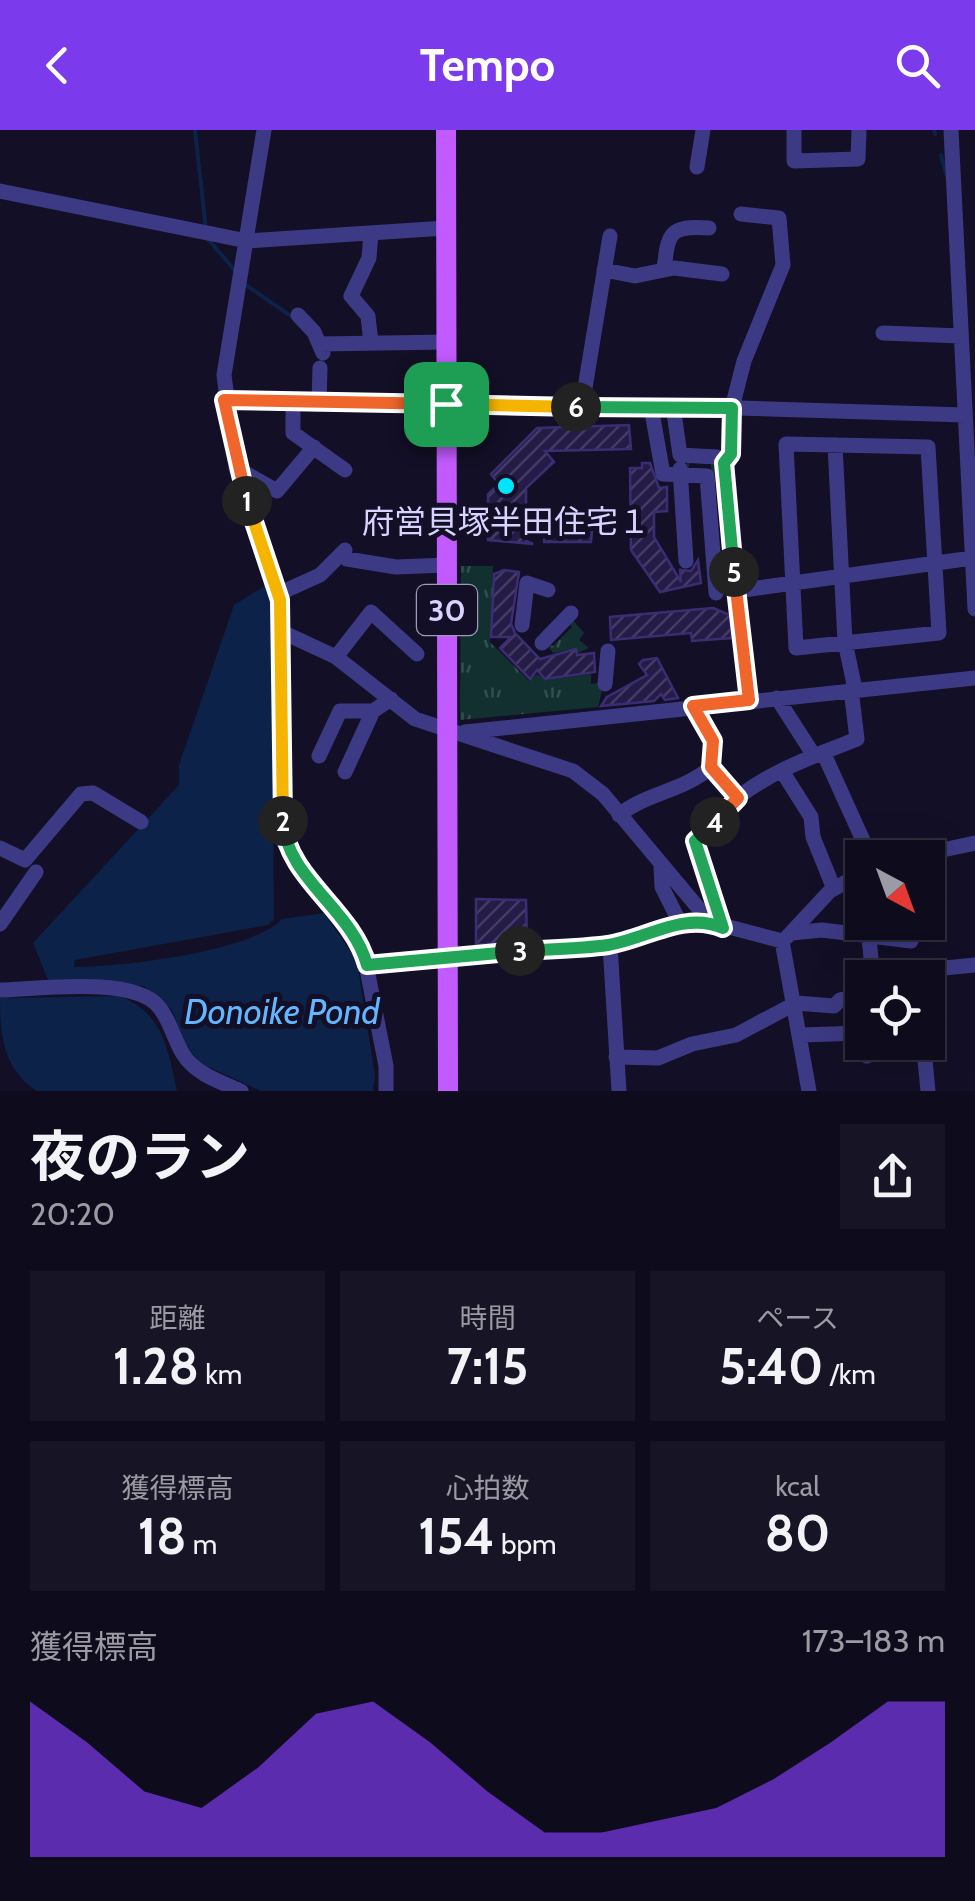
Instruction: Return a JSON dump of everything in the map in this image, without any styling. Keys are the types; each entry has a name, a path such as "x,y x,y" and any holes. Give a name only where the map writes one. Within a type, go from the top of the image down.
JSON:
{"main road":[{"name":"30","path":"446,130 452,732 448,1091"}],"street":[{"path":"264,130 224,374 224,400 236,468 278,594 284,844 337,911 367,965 386,1066 386,1091"},
{"path":"698,167 702,130"},
{"path":"794,130 794,161 858,159 860,130"},
{"path":"951,130 961,336 969,378 965,415 975,609"},
{"path":"0,191 248,241 446,228"},
{"path":"741,214 778,218 784,252 744,361 732,408 731,454 724,463 749,700"},
{"path":"664,270 667,244 675,230 683,226 709,228"},
{"path":"371,233 368,258 351,296 368,316 371,344"},
{"path":"582,406 610,236"},
{"path":"604,270 635,276 664,270 722,274"},
{"path":"298,314 321,355 319,404"},
{"path":"883,333 961,336"},
{"path":"321,355 371,344 446,342"},
{"path":"224,400 293,404 672,406 965,415"},
{"path":"293,404 293,433 346,470"},
{"path":"672,406 680,455 686,562"},
{"path":"654,418 663,474 707,476 716,594"},
{"path":"786,444 928,447 934,562 939,633 796,648 786,444"},
{"path":"717,925 695,841 738,798 818,753 857,739 845,642 835,445"},
{"path":"236,468 278,491 314,447"},
{"path":"680,455 717,457 724,463"},
{"path":"278,594 320,576 346,554 396,567 448,564"},
{"path":"736,591 972,558"},
{"path":"522,625 527,583 548,590"},
{"path":"336,657 372,612 417,654"},
{"path":"542,642 571,613"},
{"path":"280,631 336,657 414,719 573,771 603,794 661,867 717,925"},
{"path":"606,684 608,651"},
{"path":"452,732 975,678"},
{"path":"776,698 818,753 862,840"},
{"path":"345,772 373,711 391,699"},
{"path":"619,815 638,800 690,785 711,767 713,741 693,706"},
{"path":"319,756 340,711 373,711"},
{"path":"711,767 738,798"},
{"path":"782,771 812,817 813,837 834,888"},
{"path":"0,848 25,860 82,794 92,794 140,822"},
{"path":"945,850 975,843"},
{"path":"661,867 662,887 680,923"},
{"path":"0,924 36,872"},
{"path":"809,1091 787,937 806,913 845,882"},
{"path":"367,965 610,944 680,923 787,937 822,930 845,934"},
{"path":"904,960 903,940 911,940"},
{"path":"610,944 619,1091"},
{"path":"945,969 975,965"},
{"path":"0,990 115,988 145,996 159,1007 184,1058 197,1070 241,1091"},
{"path":"616,1057 658,1058 692,1044 736,1035 796,1003 834,1006 845,999"},
{"path":"801,1035 845,1034"},
{"path":"925,1060 928,1091"}],"green space":[{"path":"689,460 716,462 723,471 729,579 725,583 718,582 725,577 718,473 711,473 711,464 690,462 688,471 684,468"},
{"path":"461,566 493,566 490,642 529,681 537,674 546,680 591,674 591,684 604,682 598,707 460,720"},
{"path":"572,619 584,633 579,640 589,648 577,653 576,649 553,653 546,643 553,646 572,627 568,622"}],"water":[{"name":"Donoike Pond","path":"271,582 274,919 268,925 75,960 74,967 152,961 215,949 266,931 282,919 324,913 357,961 375,1076 373,1091 261,1091 200,1063 185,1043 172,1010 144,986 48,980 33,943 179,785 179,765 234,605"},
{"path":"119,996 134,1003 154,1022 166,1047 177,1091 37,1091 17,1073 3,1038 0,998"}],"building":[{"name":"府営貝塚半田住宅１","path":"629,425 631,449 545,451 554,462 526,488 526,541 533,544 488,540 488,494 499,484 491,474 537,428"},
{"path":"642,463 650,463 659,488 667,487 667,511 654,512 654,537 681,582 680,570 691,571 698,560 701,583 660,592 631,550 630,468 642,468"},
{"path":"563,520 593,520 591,542 544,542 545,525 563,525"},
{"path":"504,570 519,572 511,624 515,633 540,659 576,649 577,655 594,653 595,672 545,679 537,670 530,679 500,648 511,637 491,637 494,574"},
{"path":"713,608 730,615 732,638 692,641 691,633 611,640 610,617"},
{"path":"657,658 678,698 665,700 661,694 654,701 601,706 607,697 647,675 639,664 643,660"},
{"path":"476,899 526,900 527,941 476,945"}],"waterway":[{"path":"195,130 206,230"},
{"path":"934,130 935,134"},
{"path":"941,155 946,174"},
{"path":"208,239 237,273"},
{"path":"243,283 291,316"}],"place":[{"name":"府営貝塚半田住宅１","path":"506,486"}],"route":[{"path":"224,400 446,404 732,408 731,454 724,463 749,700 693,706 713,741 711,767 738,798 695,841 712,882 723,928 710,922 680,923 610,944 367,965 337,911 284,844 280,600 236,468 224,400"}]}
